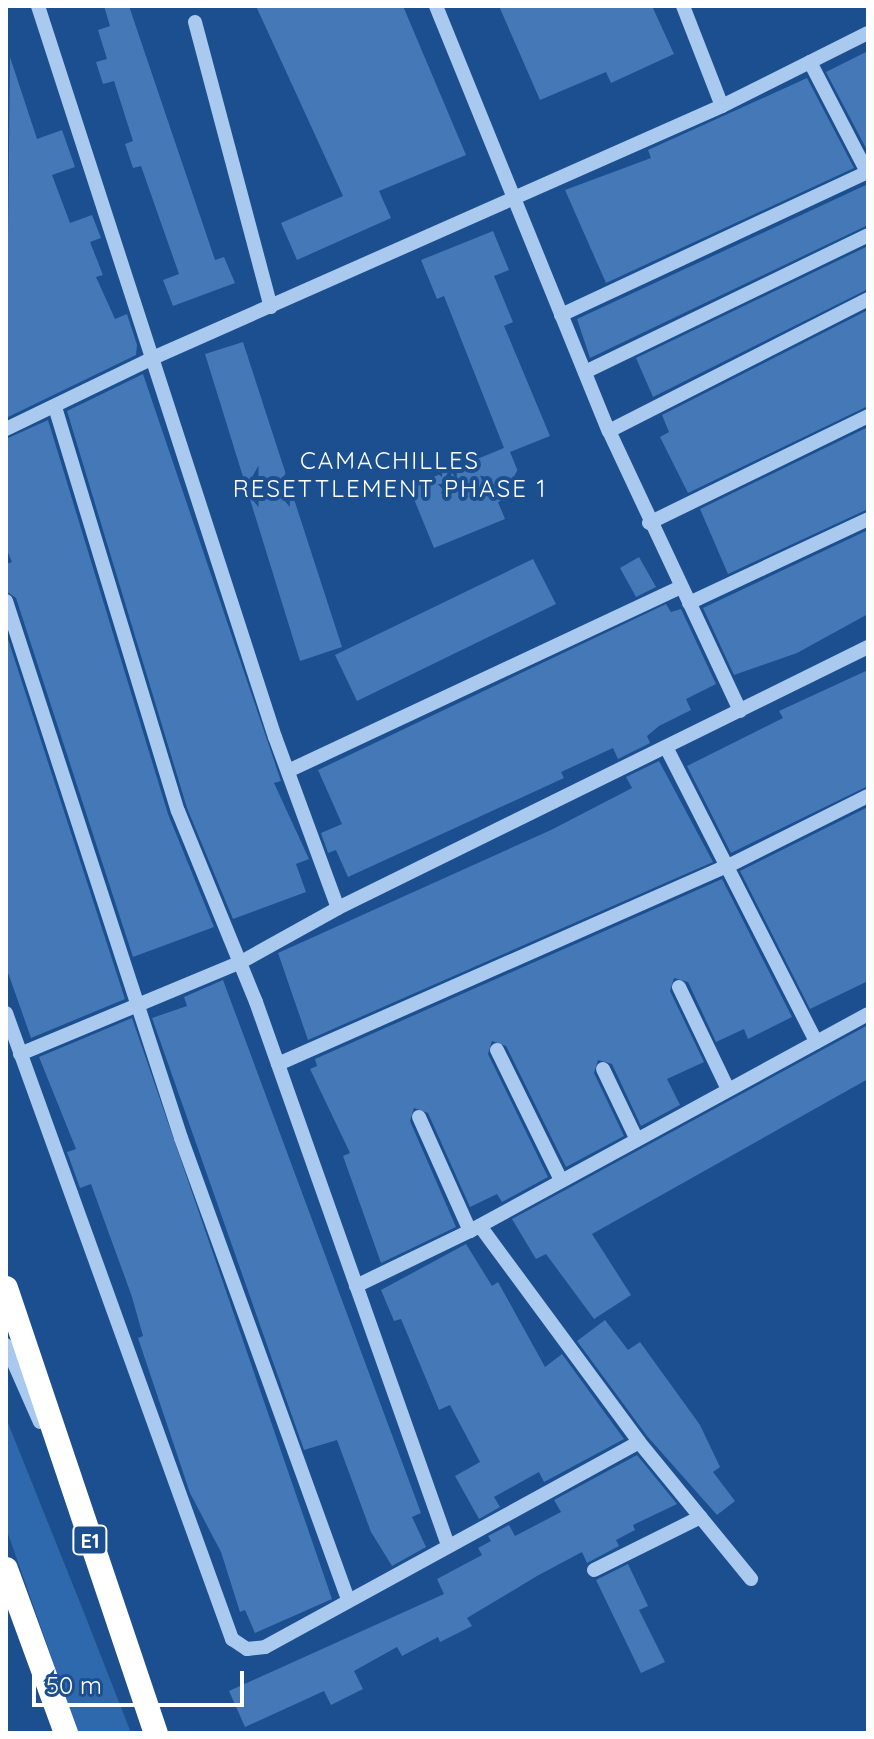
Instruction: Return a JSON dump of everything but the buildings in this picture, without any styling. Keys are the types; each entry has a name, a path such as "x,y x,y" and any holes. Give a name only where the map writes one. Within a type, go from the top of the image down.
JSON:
{"highway":[{"name":"E1","path":"6,1288 156,1733"},
{"path":"6,1569 66,1733"}],"street":[{"path":"38,6 288,771 338,908"},
{"path":"436,6 609,431 649,523 740,711"},
{"path":"683,6 722,106"},
{"path":"195,22 271,307"},
{"path":"6,429 155,357 722,106 868,33"},
{"path":"561,315 868,173 810,62"},
{"path":"585,372 868,235"},
{"path":"609,431 868,299"},
{"path":"55,407 167,778 241,962 448,1545"},
{"path":"649,523 868,416"},
{"path":"689,603 868,519"},
{"path":"288,771 680,587"},
{"path":"6,601 101,877 137,1007 347,1597"},
{"path":"20,1054 241,962 338,908 868,647"},
{"path":"666,747 730,865 816,1042"},
{"path":"278,1064 730,865 868,796"},
{"path":"679,987 727,1087"},
{"path":"6,1013 232,1639 247,1649 265,1647 347,1597 639,1442"},
{"path":"356,1286 475,1228 727,1087 868,1014"},
{"path":"497,1050 561,1180"},
{"path":"603,1069 636,1138"},
{"path":"419,1117 475,1228 639,1442 751,1579"},
{"path":"6,1345 79,1510"},
{"path":"594,1570 701,1517"}],"shaded area":[{"path":"6,1418 131,1733 78,1733 6,1528"}],"district":[{"name":"CAMACHILLES RESETTLEMENT PHASE 1","path":"390,475"}]}
